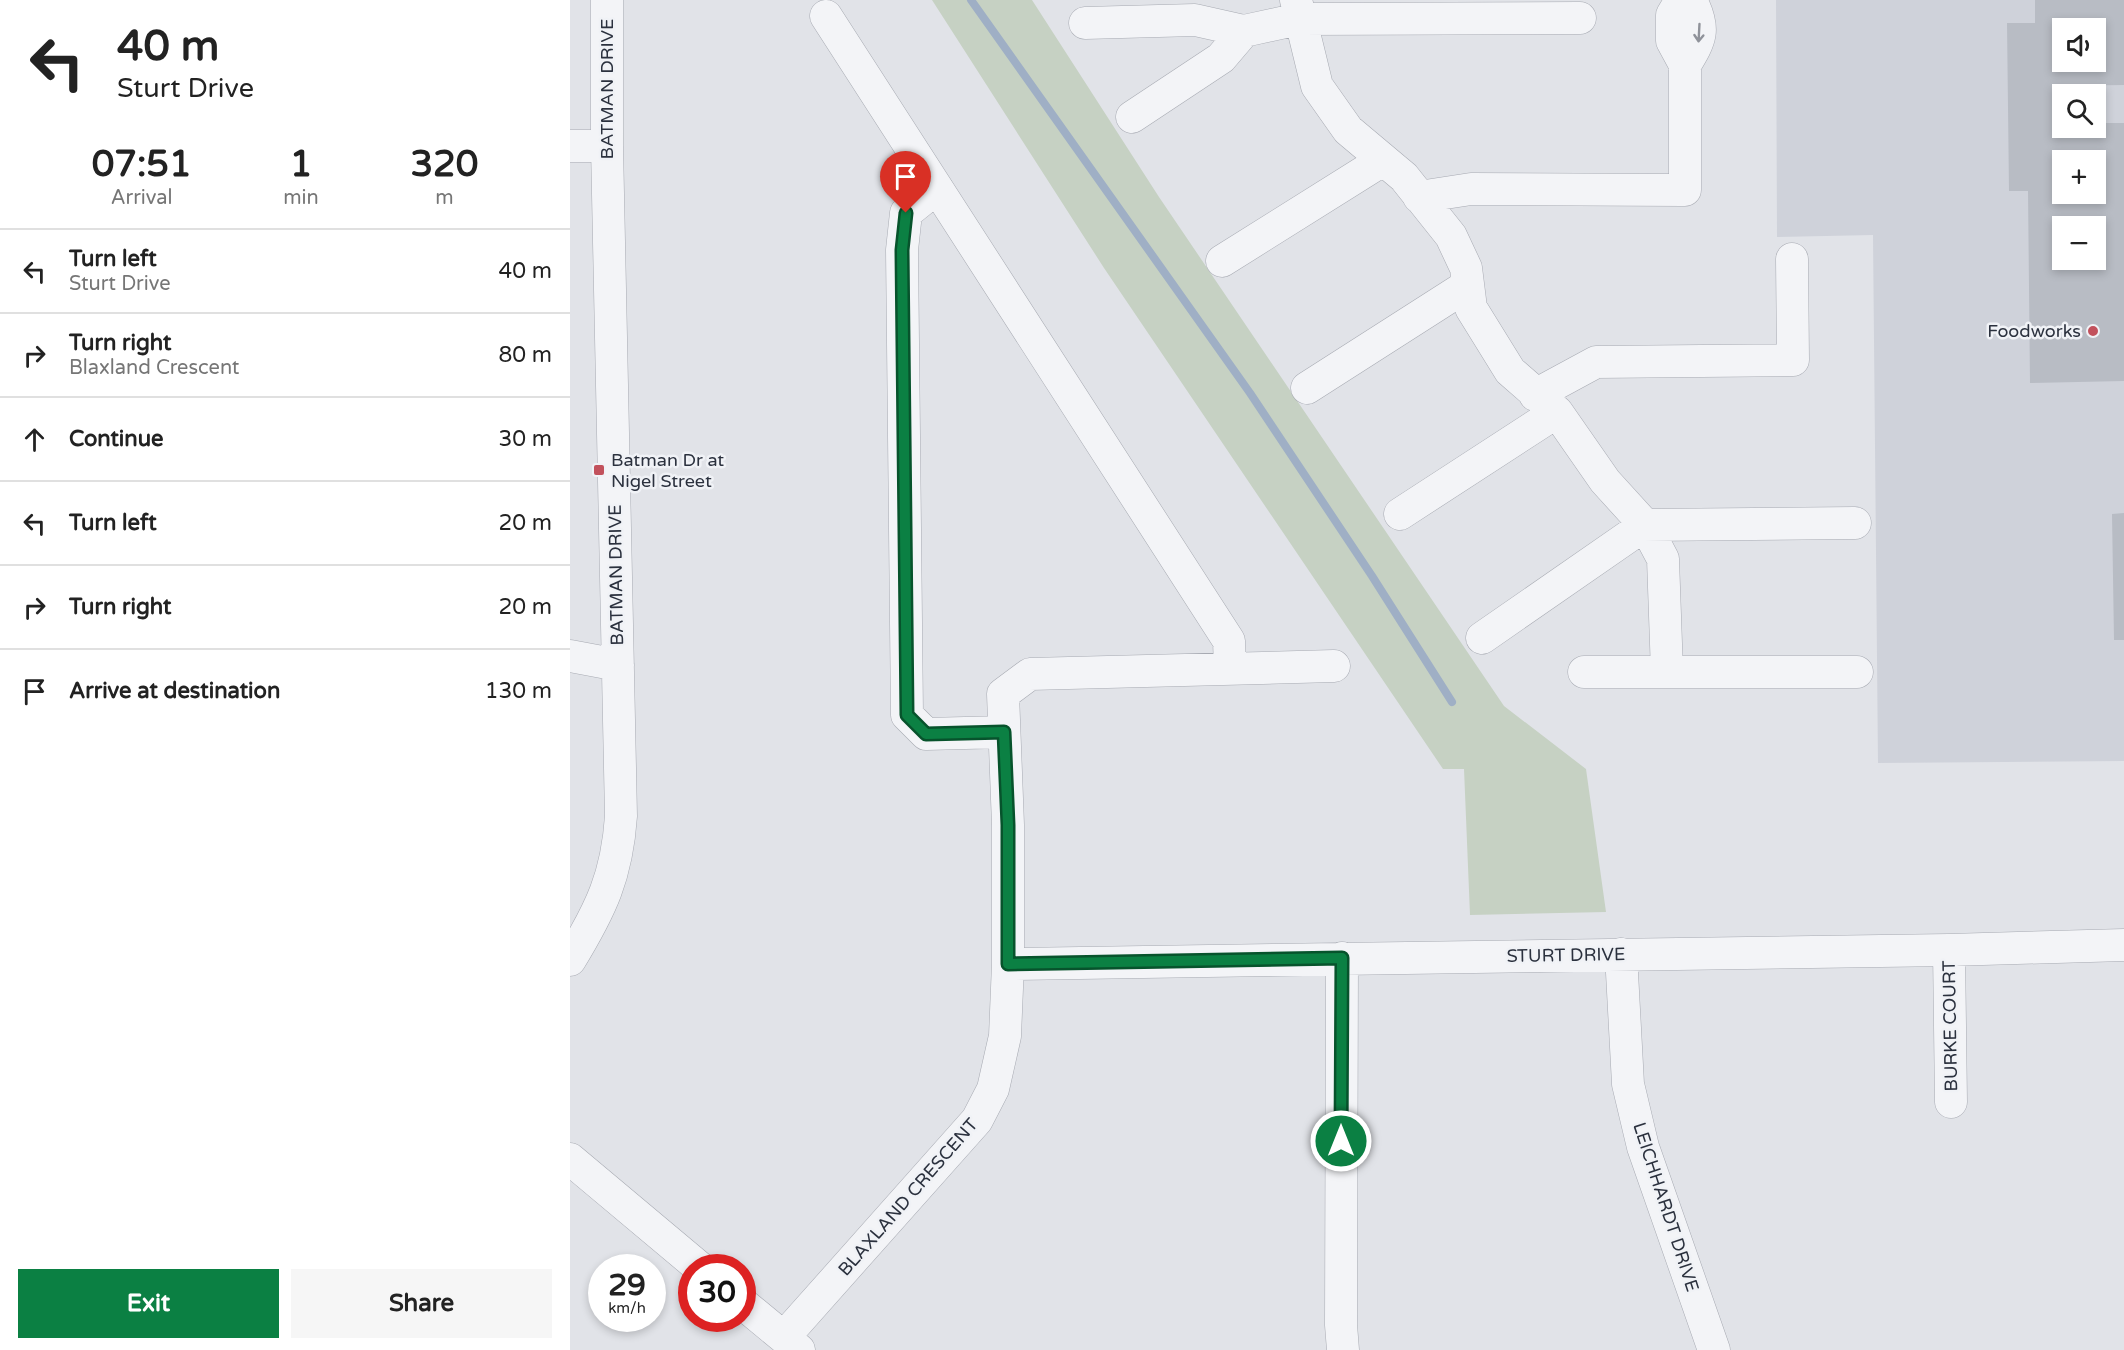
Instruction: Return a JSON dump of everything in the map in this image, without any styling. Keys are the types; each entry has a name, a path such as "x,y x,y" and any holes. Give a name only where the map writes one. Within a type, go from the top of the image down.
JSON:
{"street":[{"name":"BATMAN DRIVE","path":"570,960 594,921 605,896 614,870 621,816 607,146 607,0"},
{"path":"1419,197 1471,189 1685,190 1685,65 1672,41 1672,15 1681,0"},
{"path":"1685,65 1699,42 1699,16 1691,0"},
{"path":"1297,9 1317,86 1348,130 1404,177 1451,236 1466,268 1471,308 1510,371 1546,403 1605,481 1645,525 1663,559 1667,672"},
{"path":"1132,117 1221,58 1244,32 1297,9 1580,18"},
{"path":"826,16 1228,641 1230,668 1334,666"},
{"path":"1084,23 1195,20 1244,32"},
{"path":"570,146 607,146"},
{"path":"1222,261 1383,160"},
{"path":"937,188 906,213 902,250 907,715 926,734 1004,732"},
{"path":"1400,514 1596,362 1793,360 1792,259"},
{"path":"1307,388 1468,285"},
{"path":"1482,638 1645,525 1855,523"},
{"path":"570,656 618,665"},
{"name":"BLAXLAND CRESCENT","path":"791,1344 977,1120 993,1089 1005,1036 1008,964 1008,825 1003,694 1030,674 1230,668"},
{"path":"1584,672 1857,672"},
{"name":"STURT DRIVE","path":"1008,964 1949,950 2124,945"},
{"name":"BURKE COURT","path":"1949,950 1951,1102"},
{"name":"LEICHHARDT DRIVE","path":"1621,954 1630,1095 1643,1147 1714,1350"},
{"path":"1342,958 1341,1325 1343,1350"},
{"path":"570,1159 683,1254"},
{"path":"756,1315 791,1344"}],"shaded area":[{"path":"1776,0 2124,0 2124,761 1878,763 1873,235 1777,237"}],"green space":[{"path":"932,0 1032,0 1159,197 1504,706 1586,769 1606,912 1470,915 1464,769 1443,769 1104,268"}],"building":[{"path":"2035,0 2124,0 2124,85 2052,84 2052,138 2106,138 2106,123 2124,123 2124,381 2030,383 2028,191 2009,191 2007,23 2035,23"},
{"path":"2124,513 2124,640 2114,640 2112,514"}],"waterway":[{"path":"971,0 1250,393 1372,576 1452,702"}],"place":[{"name":"Foodworks","path":"2093,331"},
{"name":"Batman Dr at Nigel Street","path":"599,470"}],"route":[{"path":"906,213 902,250 907,715 926,734 1004,732 1008,825 1008,964 1342,958 1341,1141"}]}
